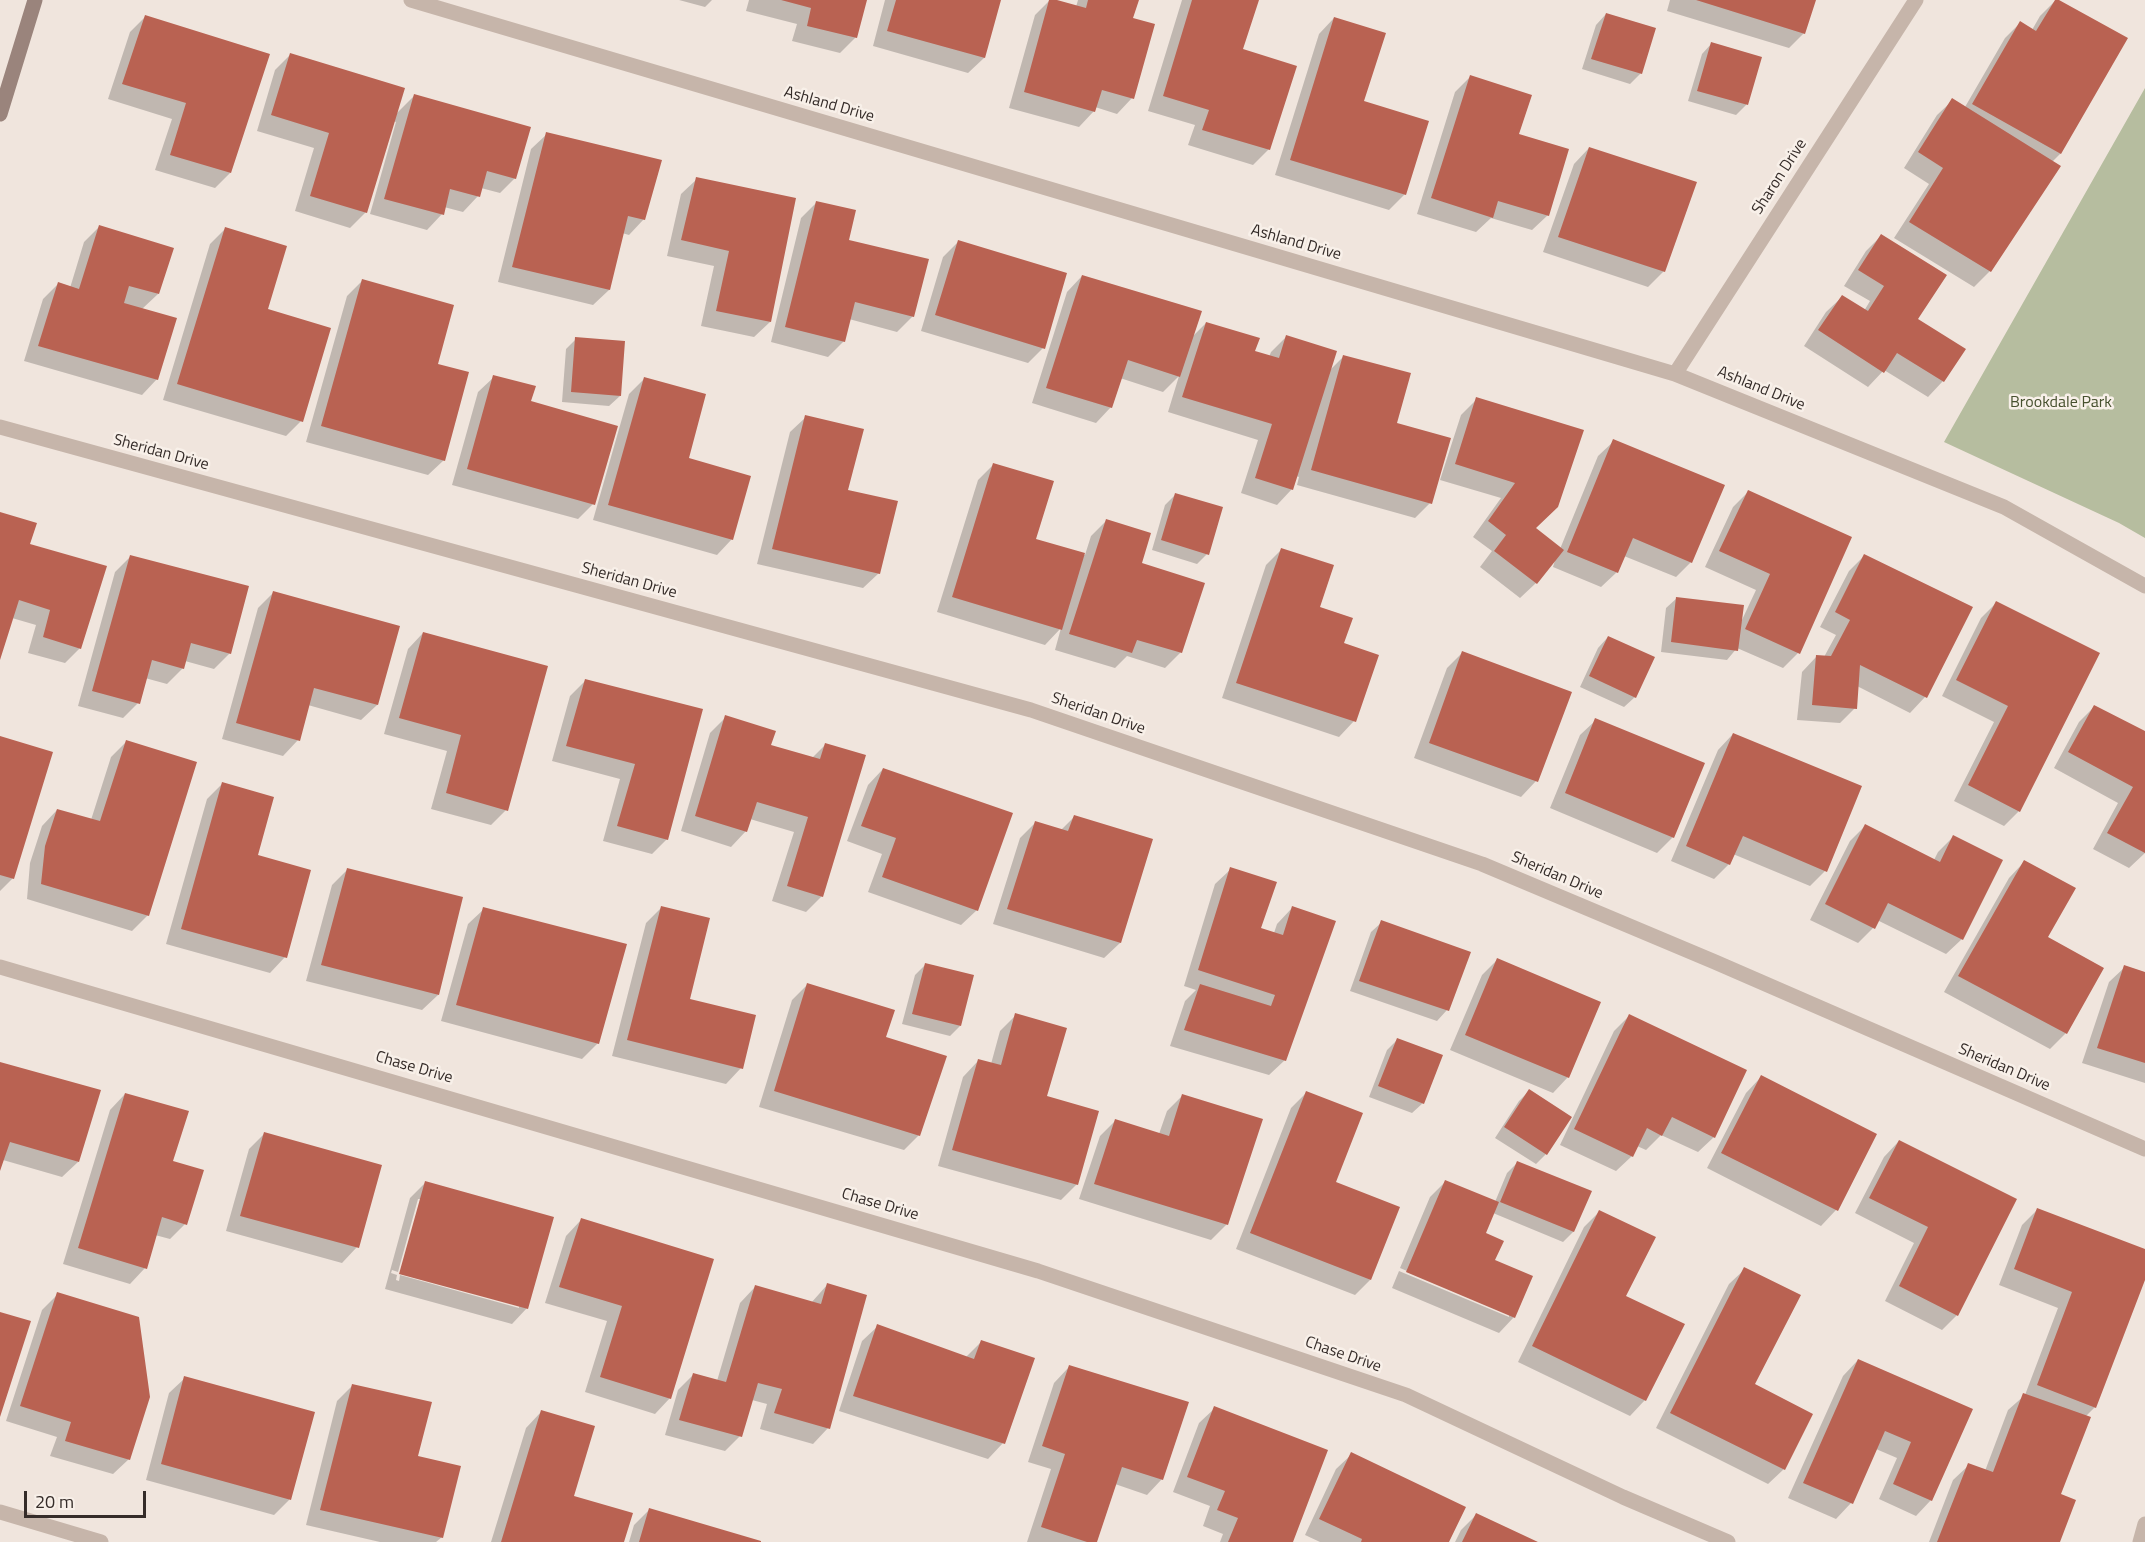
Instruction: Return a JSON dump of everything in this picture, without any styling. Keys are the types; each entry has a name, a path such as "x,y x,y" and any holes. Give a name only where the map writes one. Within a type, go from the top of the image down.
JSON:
{"main road":[{"path":"0,114 35,0"}],"street":[{"name":"Ashland Drive","path":"411,0 1675,374 2004,507 2145,586"},
{"name":"Sharon Drive","path":"1675,374 1916,0"},
{"name":"Sheridan Drive","path":"0,427 1043,714 1482,864 1715,962 2145,1149"},
{"name":"Chase Drive","path":"0,967 1038,1270 1406,1395 1623,1497 1728,1542"},
{"path":"0,1512 101,1542"},
{"path":"2139,1542 2145,1524"}],"green space":[{"name":"Brookdale Park","path":"2145,88 2145,538 2119,523 1944,442"}],"building":[{"path":"781,0 867,0 857,38 807,26 811,8"},
{"path":"896,0 1001,0 985,58 887,31"},
{"path":"1049,0 1086,8 1088,0 1139,0 1133,18 1155,24 1134,99 1102,90 1095,112 1024,92"},
{"path":"1192,0 1259,0 1243,49 1297,66 1270,150 1202,130 1209,110 1163,96"},
{"path":"1696,0 1816,0 1805,34"},
{"path":"2055,0 2059,0 2128,38 2061,154 1972,104 2020,21 2036,31"},
{"path":"1606,13 1656,28 1642,74 1591,59"},
{"path":"145,15 270,54 231,173 170,155 186,103 122,84"},
{"path":"1334,17 1386,33 1364,101 1429,121 1406,195 1290,160"},
{"path":"1711,42 1762,57 1748,105 1697,91"},
{"path":"290,53 405,88 367,213 310,196 329,133 271,115"},
{"path":"1470,75 1532,95 1519,134 1569,149 1549,216 1498,201 1493,218 1431,198"},
{"path":"414,94 531,127 516,179 487,171 480,197 450,189 444,215 384,199"},
{"path":"1952,98 2061,166 1991,272 1909,222 1943,168 1918,152"},
{"path":"546,132 662,160 645,220 628,216 610,290 512,267"},
{"path":"1589,147 1697,182 1665,272 1558,237"},
{"path":"696,177 796,198 771,322 716,311 729,251 681,240"},
{"path":"816,201 856,210 849,240 929,259 914,317 855,302 845,342 785,327"},
{"path":"99,225 174,248 159,294 129,286 124,303 177,318 158,380 38,346 58,282 79,289"},
{"path":"225,227 287,246 268,309 331,328 303,422 177,384"},
{"path":"1881,234 1947,275 1918,319 1966,349 1944,382 1897,353 1884,373 1818,330 1842,295 1868,311 1884,286 1858,270"},
{"path":"958,240 1067,273 1045,349 935,315"},
{"path":"1082,275 1202,311 1180,377 1128,360 1112,408 1046,388"},
{"path":"362,279 454,305 438,364 469,372 445,461 321,426"},
{"path":"1206,322 1260,338 1255,351 1279,358 1286,335 1337,351 1293,490 1255,478 1272,424 1182,397"},
{"path":"575,337 625,341 621,396 571,392"},
{"path":"1343,355 1411,373 1397,423 1451,438 1432,504 1311,470"},
{"path":"493,375 536,386 531,401 618,426 595,505 467,469"},
{"path":"644,377 706,394 689,458 751,476 733,540 608,505"},
{"path":"1476,397 1584,430 1558,507 1536,528 1564,550 1537,584 1494,551 1506,535 1488,521 1515,483 1455,464"},
{"path":"805,415 864,429 848,490 898,501 880,574 772,549"},
{"path":"1613,439 1725,485 1692,563 1633,538 1618,573 1567,552"},
{"path":"993,463 1054,481 1036,539 1085,553 1062,630 952,597"},
{"path":"1748,490 1852,537 1800,654 1745,629 1770,574 1719,551"},
{"path":"1175,493 1223,507 1209,555 1161,540"},
{"path":"0,512 37,523 30,544 107,566 81,649 43,637 50,610 19,600 0,660"},
{"path":"1106,519 1151,533 1142,563 1205,583 1182,653 1137,640 1132,653 1069,634"},
{"path":"1281,548 1334,565 1320,607 1353,618 1344,643 1379,655 1356,722 1236,683"},
{"path":"1864,554 1973,607 1927,698 1860,665 1857,709 1812,705 1816,655 1831,656 1850,620 1835,612"},
{"path":"130,555 249,586 231,654 191,643 184,669 152,660 140,704 92,691"},
{"path":"273,591 400,626 378,705 314,688 300,741 236,723"},
{"path":"1676,597 1744,605 1738,651 1671,642"},
{"path":"1996,601 2100,653 2020,812 1968,785 2008,706 1956,680"},
{"path":"423,632 548,666 508,811 446,793 461,735 399,718"},
{"path":"1608,636 1655,657 1636,698 1589,676"},
{"path":"1462,651 1572,692 1538,782 1429,743"},
{"path":"585,679 703,709 668,840 617,826 635,764 566,746"},
{"path":"2094,705 2145,731 2145,853 2107,833 2133,787 2068,752"},
{"path":"725,715 776,731 771,745 820,759 825,743 866,755 823,897 787,886 808,817 757,802 747,832 695,816"},
{"path":"1595,718 1705,763 1674,838 1565,793"},
{"path":"1733,733 1862,786 1827,872 1743,836 1730,865 1686,846"},
{"path":"0,736 53,752 14,879 0,875"},
{"path":"126,740 197,762 149,916 41,884 45,846 57,809 100,821"},
{"path":"883,768 1013,813 978,911 882,877 896,838 861,826"},
{"path":"222,782 274,797 258,855 311,870 287,958 181,929"},
{"path":"1074,815 1153,839 1121,943 1007,909 1035,821 1068,831"},
{"path":"1865,824 1940,862 1953,835 2003,860 1963,940 1888,903 1875,929 1825,904"},
{"path":"2024,860 2076,888 2048,937 2104,968 2067,1034 1958,976"},
{"path":"1230,867 1277,882 1261,928 1283,935 1292,906 1336,921 1286,1061 1184,1030 1200,984 1271,1006 1275,995 1198,970"},
{"path":"347,868 463,897 439,995 321,965"},
{"path":"661,906 710,918 690,999 756,1015 743,1069 627,1040"},
{"path":"483,907 627,944 599,1044 456,1005"},
{"path":"1381,920 1471,952 1449,1011 1359,981"},
{"path":"1497,958 1601,1002 1569,1078 1465,1035"},
{"path":"925,963 974,975 961,1026 912,1014"},
{"path":"2124,965 2145,972 2145,1063 2097,1048"},
{"path":"807,983 895,1010 886,1037 947,1056 920,1136 774,1091"},
{"path":"1015,1013 1067,1028 1047,1096 1099,1111 1078,1185 952,1150 978,1059 1001,1065"},
{"path":"1629,1014 1747,1070 1715,1138 1672,1117 1662,1136 1647,1128 1633,1157 1574,1129"},
{"path":"1397,1038 1443,1055 1424,1104 1378,1086"},
{"path":"0,1062 101,1090 79,1162 10,1142 0,1171"},
{"path":"1761,1075 1877,1134 1838,1211 1721,1153"},
{"path":"1529,1089 1572,1117 1547,1155 1504,1127"},
{"path":"1306,1091 1363,1113 1336,1182 1400,1207 1371,1280 1250,1233"},
{"path":"125,1093 189,1111 173,1161 204,1170 187,1225 162,1217 147,1269 78,1248"},
{"path":"1182,1094 1263,1119 1228,1225 1094,1184 1115,1119 1169,1136"},
{"path":"264,1132 382,1165 359,1248 240,1216"},
{"path":"1899,1140 2017,1199 1958,1316 1899,1286 1928,1227 1869,1198"},
{"path":"1517,1161 1592,1191 1574,1232 1500,1202"},
{"path":"1445,1180 1499,1202 1486,1233 1504,1241 1495,1260 1533,1276 1515,1318 1406,1272"},
{"path":"425,1181 554,1217 528,1309 399,1274"},
{"path":"2037,1208 2145,1249 2145,1280 2096,1408 2037,1385 2072,1292 2014,1269"},
{"path":"1599,1210 1656,1237 1626,1296 1685,1324 1646,1401 1532,1346"},
{"path":"581,1218 714,1259 671,1399 600,1377 622,1306 559,1287"},
{"path":"1744,1267 1801,1295 1755,1384 1813,1414 1785,1470 1670,1413"},
{"path":"827,1283 867,1295 830,1429 774,1413 782,1389 758,1383 742,1437 679,1420 693,1373 726,1382 755,1285 821,1304"},
{"path":"57,1292 139,1317 150,1397 130,1460 65,1441 71,1422 20,1406"},
{"path":"0,1312 31,1321 0,1417"},
{"path":"877,1324 974,1359 981,1340 1035,1358 1005,1444 853,1396"},
{"path":"1858,1359 1973,1409 1932,1501 1893,1484 1911,1442 1885,1431 1853,1504 1803,1483"},
{"path":"1069,1365 1189,1402 1163,1480 1122,1467 1097,1542 1087,1542 1041,1527 1065,1454 1042,1446"},
{"path":"184,1376 315,1412 291,1500 161,1464"},
{"path":"352,1384 432,1402 418,1456 461,1466 443,1538 320,1510"},
{"path":"2023,1393 2091,1417 2061,1494 2076,1500 2060,1542 1937,1542 1968,1463 1993,1472"},
{"path":"1214,1406 1328,1450 1293,1542 1228,1542 1238,1518 1217,1510 1225,1491 1187,1477"},
{"path":"541,1410 595,1426 574,1496 633,1513 624,1542 501,1542"},
{"path":"1351,1452 1466,1507 1449,1542 1361,1542 1362,1539 1319,1519"},
{"path":"649,1508 761,1541 761,1542 639,1542"},
{"path":"1476,1513 1538,1542 1462,1542"}]}
